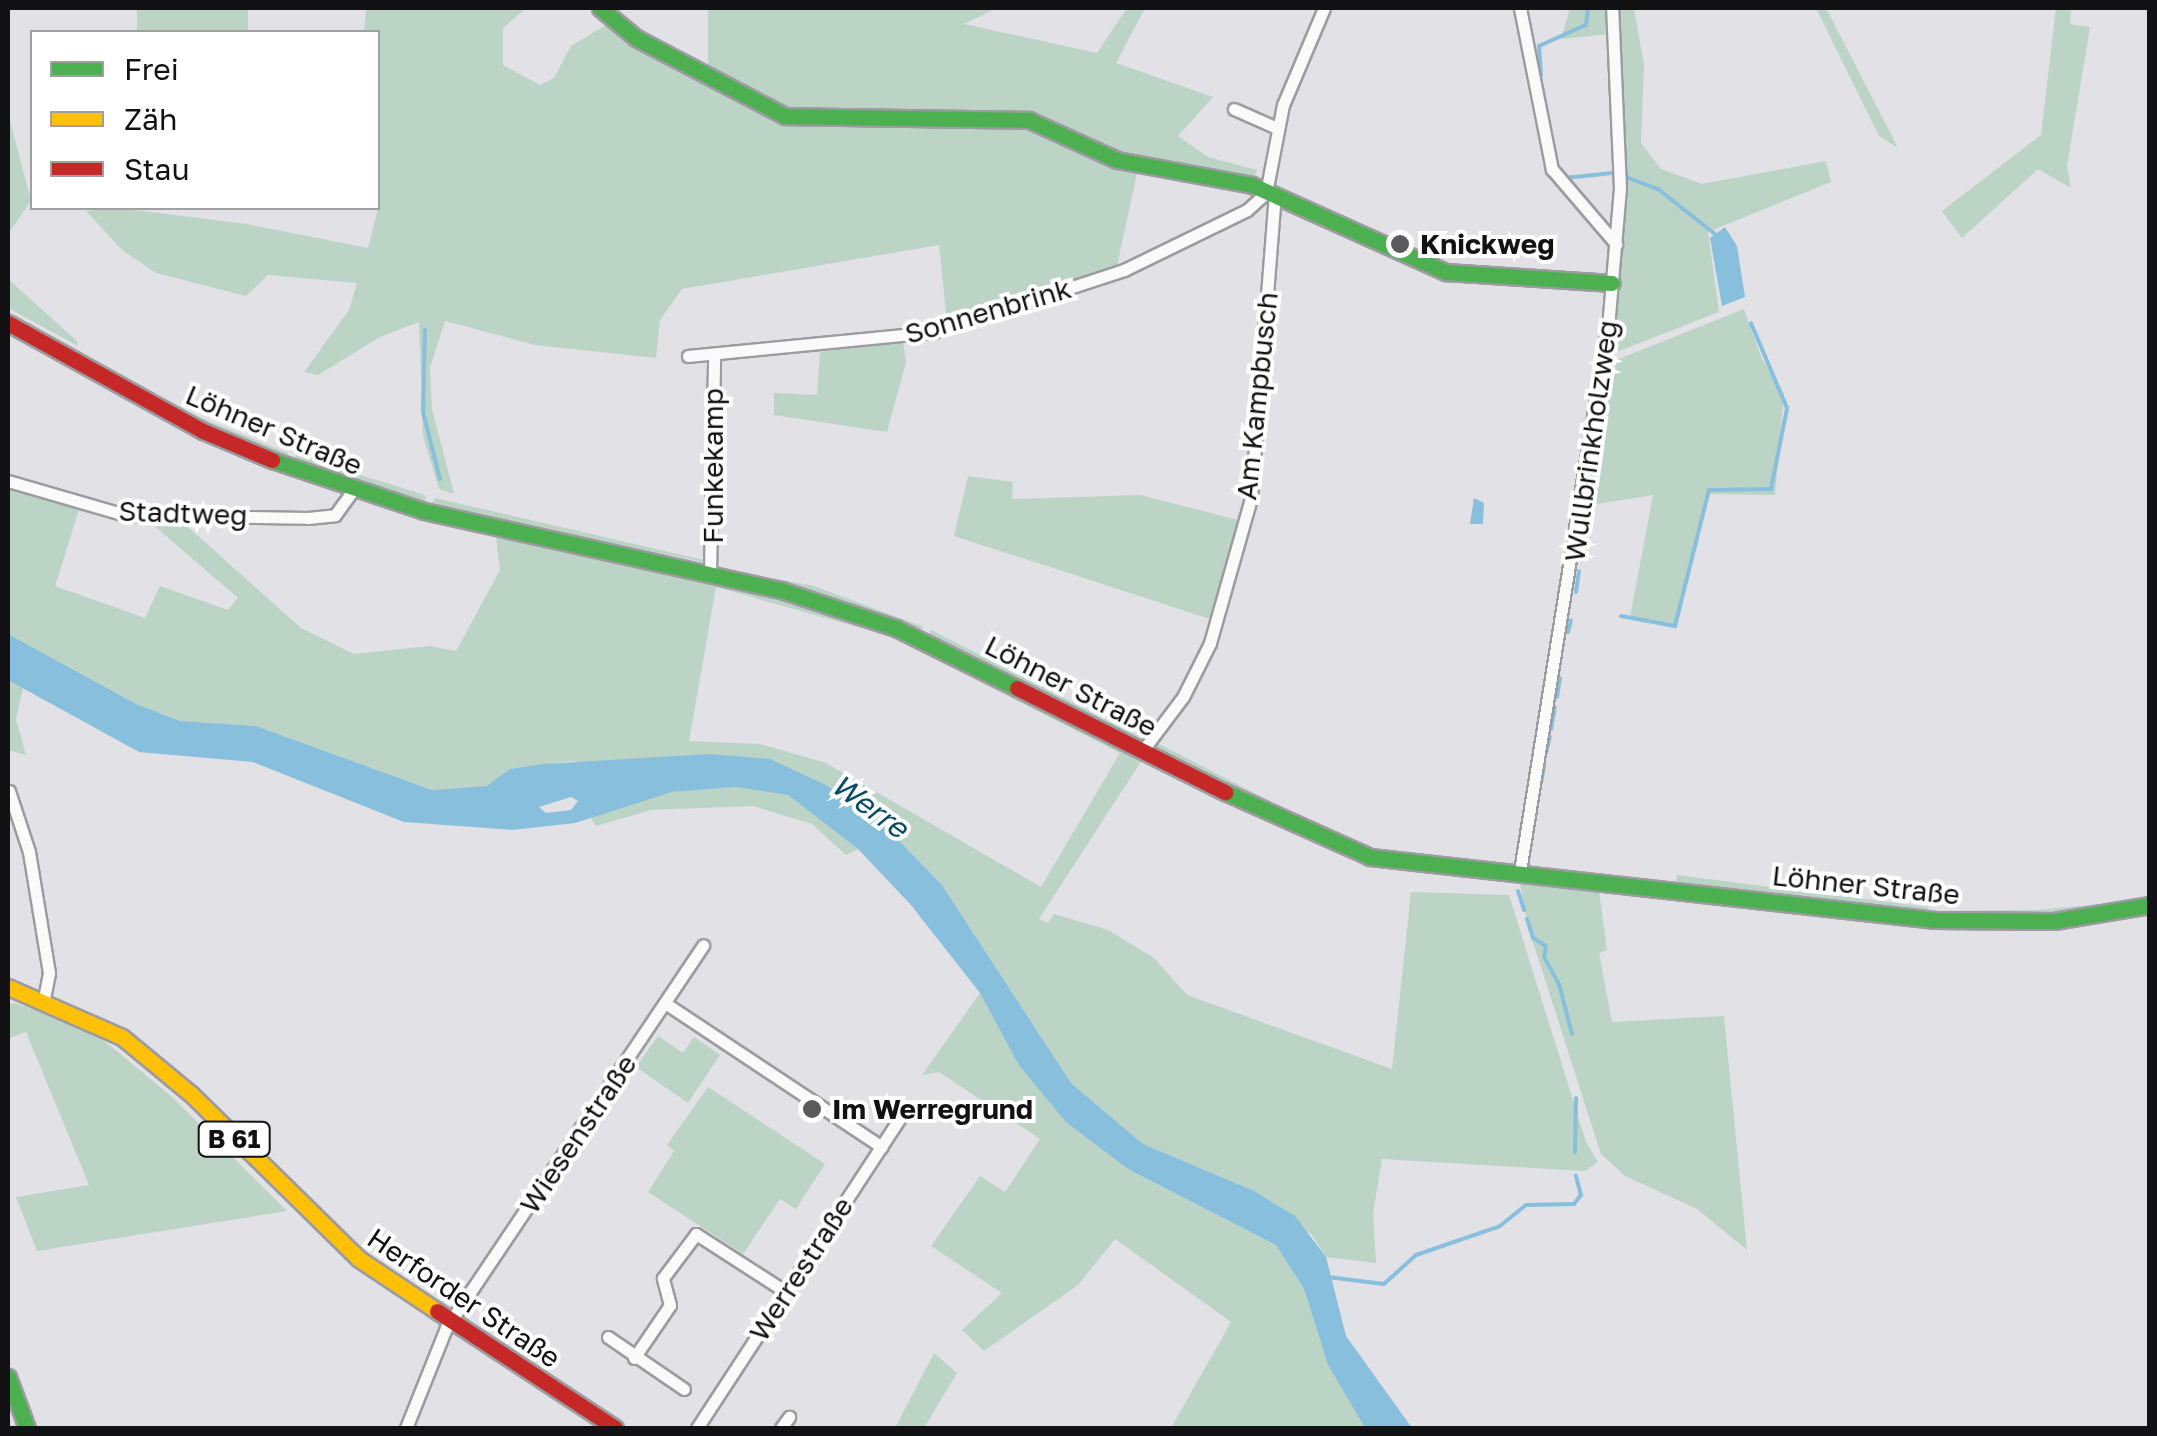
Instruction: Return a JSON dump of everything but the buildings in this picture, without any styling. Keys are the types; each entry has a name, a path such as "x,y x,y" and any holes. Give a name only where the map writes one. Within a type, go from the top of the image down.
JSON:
{"main road":[{"path":"600,8 636,38 785,116 1029,120 1117,160 1270,194 1446,272 1612,283"},
{"name":"Löhner Straße","path":"8,323 214,436 352,492 710,573 896,628 1354,852 1965,922 2054,921 2150,905"},
{"name":"Herforder Straße","path":"8,987 98,1022 147,1055 328,1233 451,1322 615,1428"},
{"path":"8,1377 27,1428"}],"street":[{"path":"1270,194 1278,128 1324,8"},
{"path":"1520,8 1552,169 1616,244"},
{"name":"Wullbrinkholzweg","path":"1520,871 1570,586 1612,283 1620,188 1612,8"},
{"path":"1234,110 1278,128"},
{"name":"Sonnenbrink","path":"688,356 714,358 934,332 1124,270 1248,210 1270,194"},
{"name":"Am Kampbusch","path":"1143,750 1183,697 1210,644 1251,498 1270,194"},
{"name":"Funkekamp","path":"710,573 714,358"},
{"name":"Stadtweg","path":"8,481 125,515 308,518 335,514 352,492"},
{"path":"8,791 49,973 44,999"},
{"name":"Wiesenstraße","path":"406,1428 429,1361 451,1322 704,945"},
{"path":"665,1003 882,1147"},
{"name":"Werrestraße","path":"696,1428 905,1110"},
{"path":"634,1358 670,1305 663,1278 696,1234 786,1292"},
{"path":"608,1337 684,1389"},
{"path":"781,1428 789,1417"}],"green space":[{"path":"137,8 248,8 248,30 137,30"},
{"path":"366,8 526,8 503,28 503,65 540,85 554,78 571,46 606,25 593,8 607,8 628,27 708,70 708,8 997,8 964,24 1097,53 1127,8 1145,8 1116,63 1213,97 1178,136 1208,157 1257,170 1253,182 1140,160 1116,270 947,322 939,245 682,289 660,320 656,358 535,345 445,321 430,368 432,409 454,494 439,489 423,436 419,322 380,337 318,375 304,372 349,310 357,283 268,275 246,296 156,273 122,250 86,211 134,210 247,224 368,248 380,210 380,30 364,30"},
{"path":"1570,8 1609,8 1610,34 1561,39"},
{"path":"1616,8 1634,8 1644,65 1641,143 1661,169 1702,184 1826,161 1831,182 1708,232 1719,312 1619,351 1611,348 1627,175"},
{"path":"1816,8 1826,8 1898,148 1879,136"},
{"path":"2056,8 2071,10 2070,24 2090,27 2067,165 2071,188 2038,169 1962,238 1942,211 2041,135"},
{"path":"8,113 30,202 8,234"},
{"path":"8,279 77,341 78,346 8,308"},
{"path":"1744,309 1762,359 1784,393 1775,495 1706,494 1674,624 1630,617 1653,495 1591,505 1611,362"},
{"path":"903,342 906,362 887,432 774,415 774,393 817,395 820,352"},
{"path":"187,412 288,453 288,457 283,461"},
{"path":"296,455 425,495 426,499 422,505 326,478 293,462"},
{"path":"8,476 82,500 55,586 145,618 160,586 228,610 238,598 151,523 132,519 178,518 301,628 354,654 430,646 456,651 500,570 496,537 425,516 780,597 877,626 1144,757 1039,919 1048,923 1054,914 1108,930 1154,958 1187,995 1392,1069 1411,892 1509,895 1586,1142 1598,1162 1585,1171 1382,1159 1373,1214 1376,1263 1326,1257 1312,1235 1252,1190 1143,1144 1071,1083 942,885 881,822 828,786 571,761 510,769 488,786 432,790 256,726 180,721 136,704 8,634","holes":["716,587 889,636 1120,753 1041,887 826,763 760,744 689,741"]},
{"path":"968,476 1013,482 1012,499 1140,495 1238,520 1213,620 954,536"},
{"path":"435,498 708,561 708,563 431,506"},
{"path":"718,568 814,586 924,627 918,632"},
{"path":"931,630 1146,739 1142,747 927,638"},
{"path":"8,680 23,688 16,720 26,755 8,750"},
{"path":"1157,743 1315,824 1321,829 1157,751"},
{"path":"736,787 788,795 858,849 846,855 812,824 753,806 651,810 596,826 590,817 672,792"},
{"path":"1677,875 1928,907 1931,912 1676,882"},
{"path":"1519,879 1599,890 1607,950 1599,953 1612,1022 1724,1016 1747,1250 1697,1209 1625,1176 1601,1154 1529,930"},
{"path":"2113,903 2065,914 1939,911 2036,910"},
{"path":"980,993 1018,1064 1128,1169 1276,1245 1304,1289 1328,1365 1365,1428 1171,1428 1231,1322 1115,1239 1078,1285 984,1351 962,1330 1002,1293 931,1246 980,1176 1005,1192 1040,1139 939,1072 922,1075"},
{"path":"15,1003 86,1029 112,1047 171,1096 287,1211 37,1251 16,1197 89,1185 26,1032 8,1039 8,1004"},
{"path":"658,1036 683,1053 694,1037 720,1055 688,1103 636,1067"},
{"path":"708,1087 825,1164 796,1209 780,1199 743,1254 648,1192 674,1151 667,1145"},
{"path":"934,1353 957,1373 924,1428 895,1428"}],"water":[{"path":"1725,227 1737,246 1745,297 1722,306 1710,238"},
{"path":"1474,498 1484,503 1483,524 1470,524"},
{"path":"8,634 136,704 180,721 256,726 432,790 487,786 510,769 543,764 709,754 770,759 828,786 881,822 942,885 1071,1083 1143,1144 1252,1190 1295,1216 1326,1257 1346,1336 1412,1428 1365,1428 1328,1365 1304,1289 1276,1245 1128,1169 1066,1122 1018,1064 980,993 911,905 858,849 788,795 736,787 672,792 575,823 512,830 404,822 253,762 139,752 8,680","holes":["571,797 578,801 571,810 546,813 539,807"]}],"waterway":[{"path":"1541,75 1539,46 1586,25 1588,8"},
{"path":"1565,178 1613,173"},
{"path":"1616,296 1626,177 1658,189 1715,234"},
{"path":"1621,616 1675,626 1709,490 1771,489 1787,408 1751,323"},
{"path":"425,330 423,412 440,479"},
{"path":"1610,349 1612,336"},
{"path":"1587,526 1608,369"},
{"path":"1581,560 1584,545"},
{"path":"1576,592 1579,571"},
{"path":"1568,632 1571,620"},
{"path":"1557,697 1560,678"},
{"path":"1551,729 1555,707"},
{"path":"1546,753 1550,736"},
{"path":"1541,783 1544,766"},
{"path":"1535,816 1538,796"},
{"path":"2150,799 2150,869"},
{"path":"1518,891 1524,910"},
{"path":"1527,919 1533,938 1546,946 1544,957 1559,984 1572,1034"},
{"path":"1575,1152 1576,1098"},
{"path":"1328,1277 1384,1284 1416,1255 1500,1226 1526,1205 1574,1204 1581,1195 1576,1176"}],"traffic: fast":[{"path":"600,8 636,38 785,116 1029,120 1117,160 1252,185 1446,272 1612,283"},
{"path":"272,460 424,511 781,590 896,628 1017,688"},
{"path":"1225,792 1370,857 1935,920 2054,921 2150,905"},
{"path":"8,1377 27,1428"}],"traffic: slow":[{"path":"8,987 122,1037 191,1094 359,1259 437,1311"}],"traffic: jam":[{"path":"8,323 203,431 272,460"},
{"path":"1017,688 1225,792"},
{"path":"437,1311 615,1428"}],"place":[{"name":"Knickweg","path":"1400,244"},
{"name":"Im Werregrund","path":"812,1109"}],"water label":[{"name":"Werre","path":"870,806"}]}
